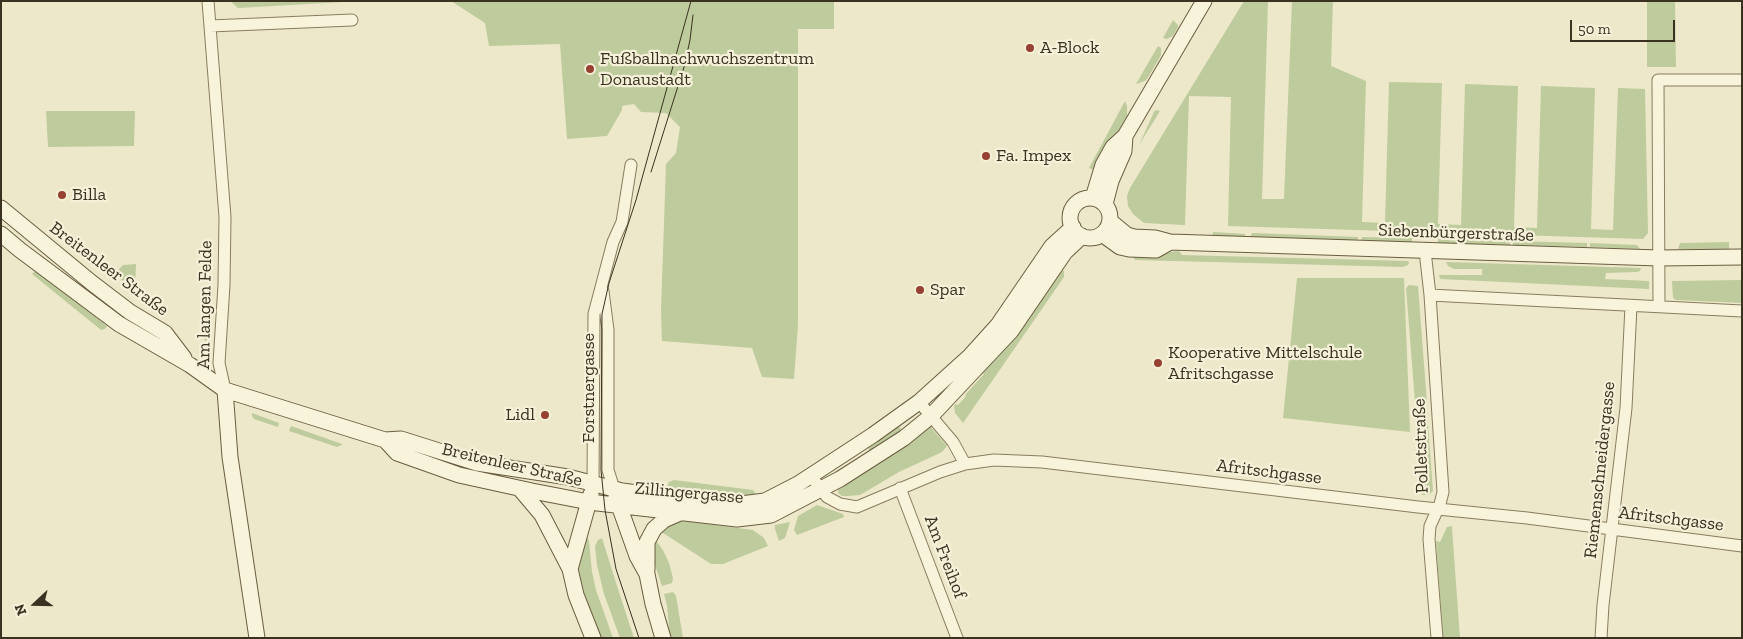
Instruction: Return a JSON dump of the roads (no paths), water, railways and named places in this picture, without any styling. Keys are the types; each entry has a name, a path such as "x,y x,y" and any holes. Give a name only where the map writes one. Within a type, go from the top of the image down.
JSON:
{"main road":[{"path":"1099,201 1103,165 1113,147 1125,136 1204,1"},
{"path":"1084,199 1099,201 1110,212 1106,228 1090,238 1077,232 1070,219 1072,210 1084,199"},
{"name":"Breitenleer Straße","path":"1,208 130,312 165,333 190,365"},
{"name":"Siebenbürgerstraße","path":"1106,228 1120,247 1130,249 1156,250 1170,242 1659,258 1742,257"},
{"name":"Zillingergasse","path":"604,487 722,504 765,501 775,497 812,476 920,402 970,356 998,325 1052,246 1077,232"},
{"name":"Zillingergasse","path":"613,505 738,519 760,517 781,511 840,479 897,443 931,416 1011,331 1077,232"},
{"name":"Breitenleer Straße","path":"1,234 119,324 190,365 208,380 225,390 385,440 401,439 477,463 568,477 604,487"},
{"name":"Am langen Felde","path":"225,390 230,457 257,638"},
{"name":"Breitenleer Straße","path":"385,440 397,453 459,475 520,489 613,505"},
{"path":"570,569 578,535 589,502 604,487 647,574"},
{"path":"520,489 542,515 570,569 576,595 593,638"},
{"path":"663,638 647,574 647,542 654,530 664,520 683,513"}],"street":[{"name":"Am langen Felde","path":"208,1 224,217 224,286 219,363 225,390"},
{"path":"210,26 352,20"},
{"path":"1659,306 1658,80 1742,80"},
{"name":"Forstnergasse","path":"604,487 594,314 613,242 622,222 631,165"},
{"name":"Polletstraße","path":"1426,251 1443,492 1442,499 1430,526 1429,539 1437,638"},
{"name":"Forstnergasse","path":"602,287 608,330 608,470 604,487"},
{"path":"1430,295 1742,311"},
{"name":"Riemenschneidergasse","path":"1601,638 1603,605 1626,408 1631,306"},
{"path":"920,402 953,442 965,464"},
{"name":"Afritschgasse","path":"812,476 820,489 828,497 840,504 856,507 940,472 965,464 994,460 1042,462 1527,518 1742,546"},
{"name":"Am Freihof","path":"900,488 957,638"}],"tram line":[{"path":"639,638 616,569 605,510 601,470 602,314 609,283 636,200 691,1"},
{"path":"651,172 684,67 693,15"}],"place":[{"name":"A-Block","path":"1030,48"},
{"name":"Fußballnachwuchszentrum Donaustadt","path":"590,69"},
{"name":"Fa. Impex","path":"986,156"},
{"name":"Billa","path":"62,195"},
{"name":"Spar","path":"920,290"},
{"name":"Kooperative Mittelschule Afritschgasse","path":"1158,363"},
{"name":"Lidl","path":"545,415"}]}
